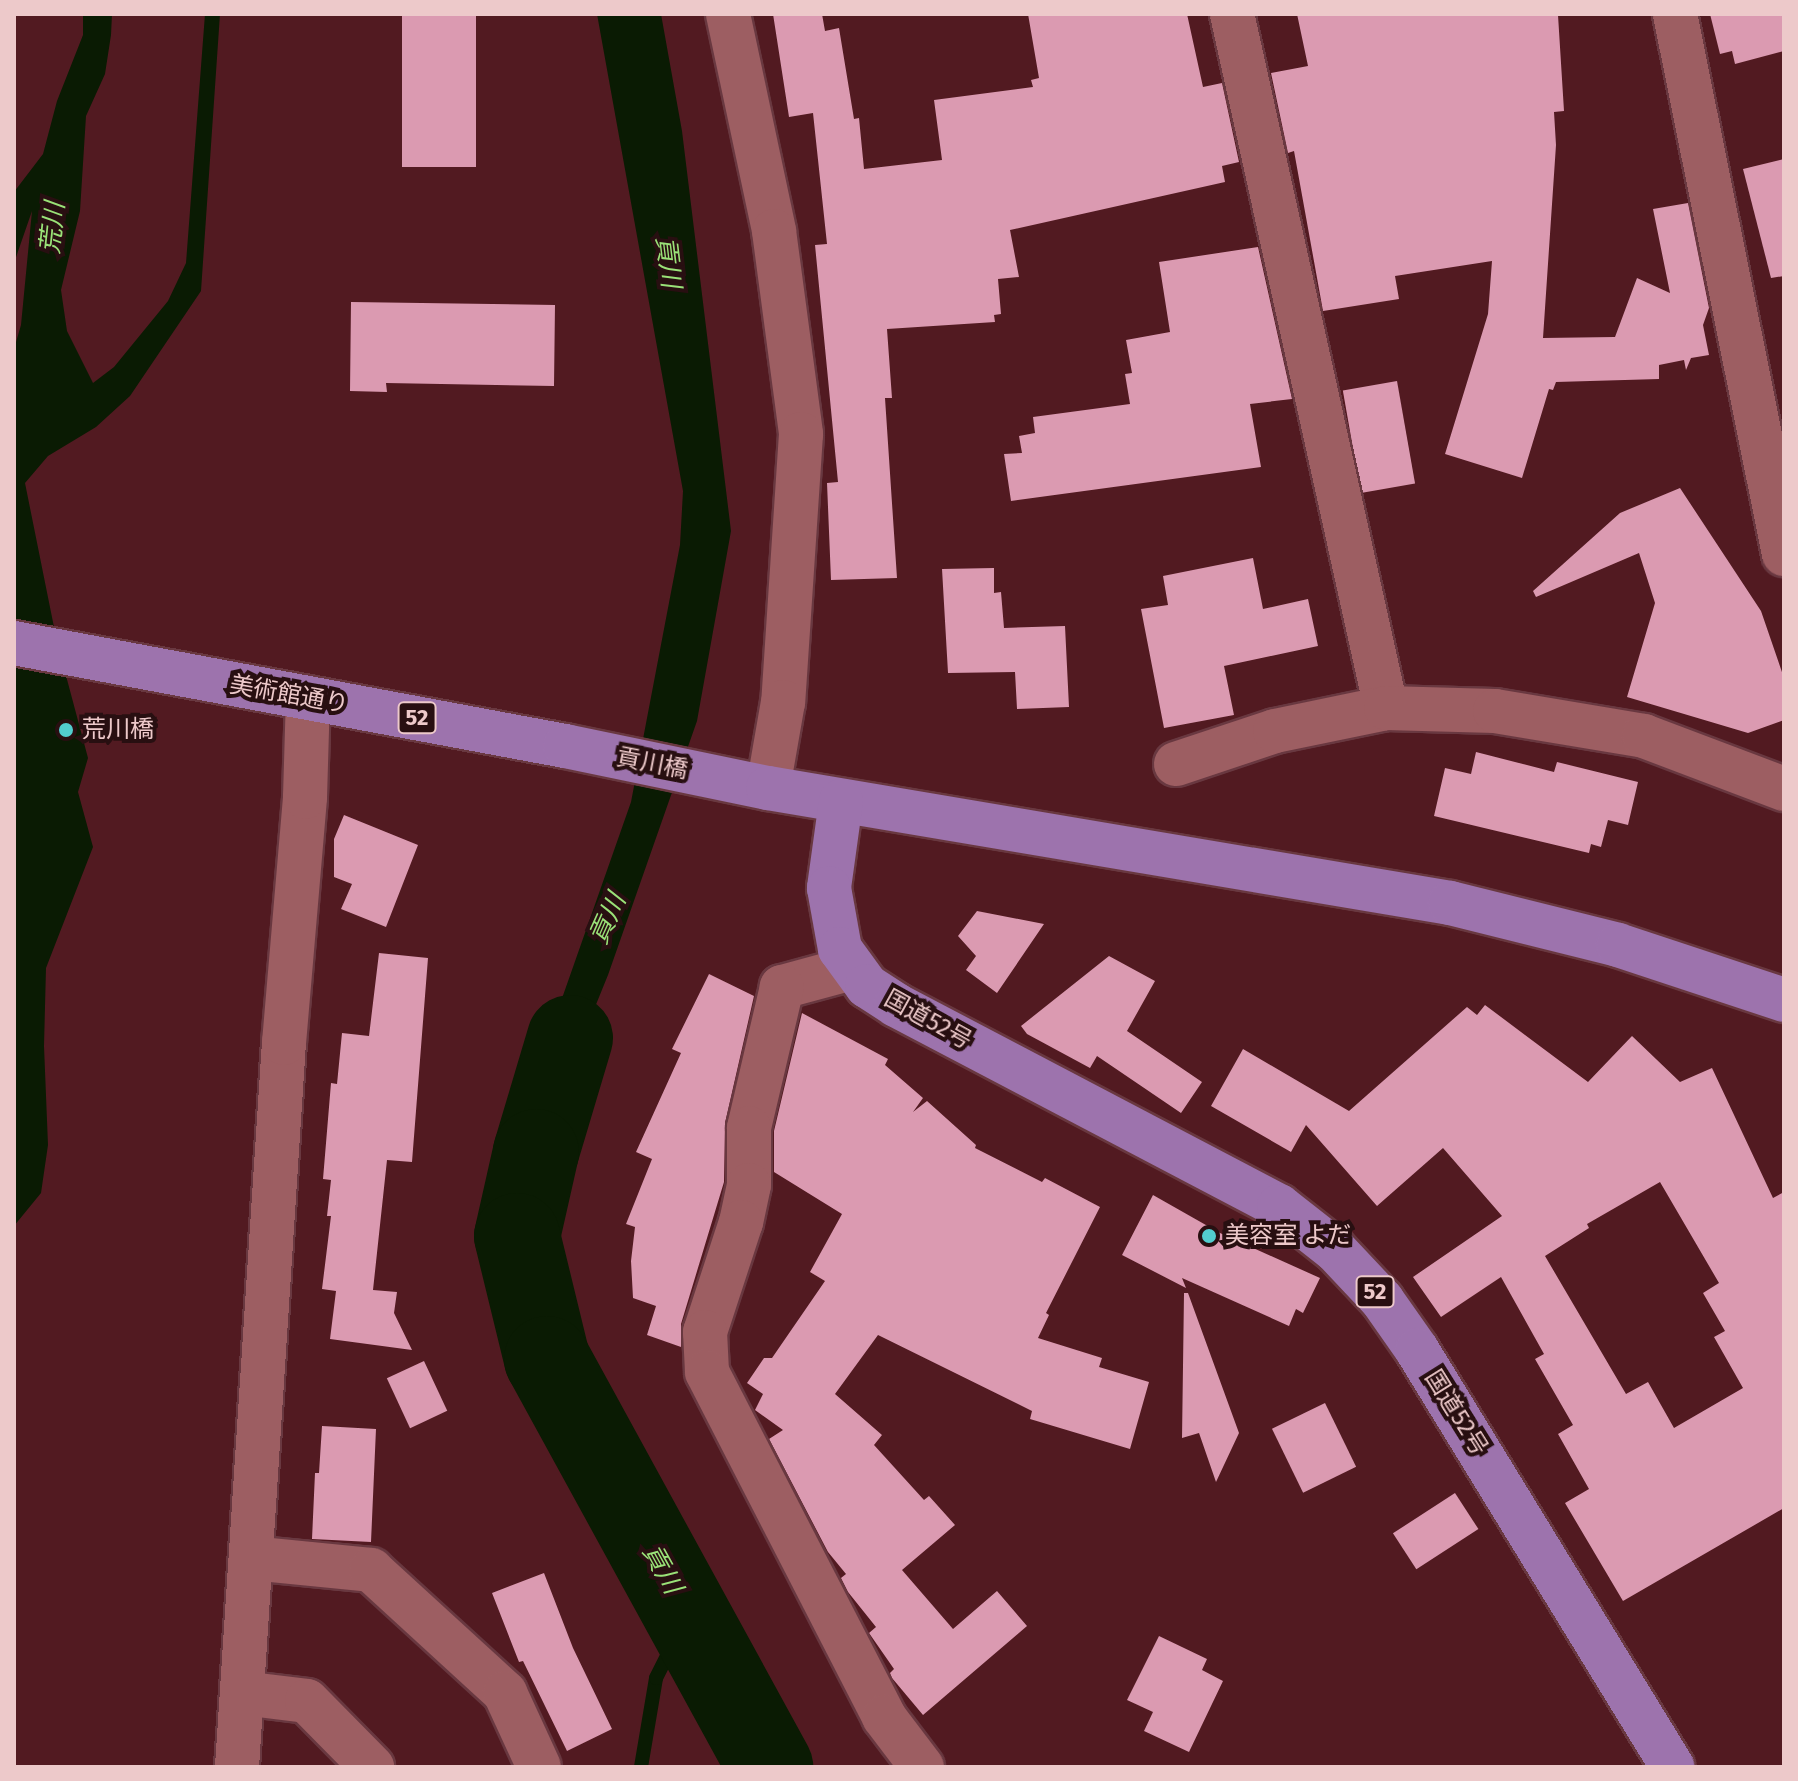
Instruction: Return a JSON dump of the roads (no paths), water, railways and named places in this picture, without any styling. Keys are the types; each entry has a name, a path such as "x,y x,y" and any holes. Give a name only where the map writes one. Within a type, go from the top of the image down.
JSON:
{"highway":[{"name":"美術館通り","path":"14,643 565,746"},
{"name":"貢川橋","path":"565,746 754,785"},
{"name":"52","path":"754,785 1450,903 1618,945 1784,1000"},
{"name":"国道52号","path":"841,801 829,888 840,949 867,986 896,1005 1279,1206 1335,1250 1382,1300 1417,1350 1591,1628 1673,1767"}],"street":[{"path":"728,14 774,231 801,434 783,702 754,785"},
{"path":"1232,14 1386,708"},
{"path":"1675,14 1784,554"},
{"path":"237,1767 284,1043 305,797 289,695"},
{"path":"1176,764 1275,731 1386,708 1495,711 1644,736 1784,789"},
{"path":"852,968 782,987 749,1128 749,1185 741,1222 705,1332 707,1372 884,1717 922,1767"},
{"path":"251,1558 371,1570 505,1693 539,1767"},
{"path":"242,1693 307,1701 372,1767"}],"water":[{"name":"荒川","path":"83,14 112,14 111,35 105,74 86,116 80,211 61,290 67,331 93,383 114,367 168,301 186,263 205,14 220,14 201,291 130,396 96,427 48,456 25,483 57,642 88,758 78,792 93,847 46,968 44,1046 48,1145 41,1193 14,1226 14,349 21,325 32,211 14,263 14,192 43,154 57,101 83,35"},
{"path":"597,14 661,14 682,131 731,531 697,721 608,975 536,1152 553,1024 631,802 680,545 683,491"}],"waterway":[{"name":"貢川","path":"570,1038 536,1152 517,1236 547,1359 770,1767"},
{"path":"641,1767 656,1678 687,1616"}],"place":[{"name":"荒川橋","path":"66,730"},
{"name":"美容室 よだ","path":"1209,1236"}]}
